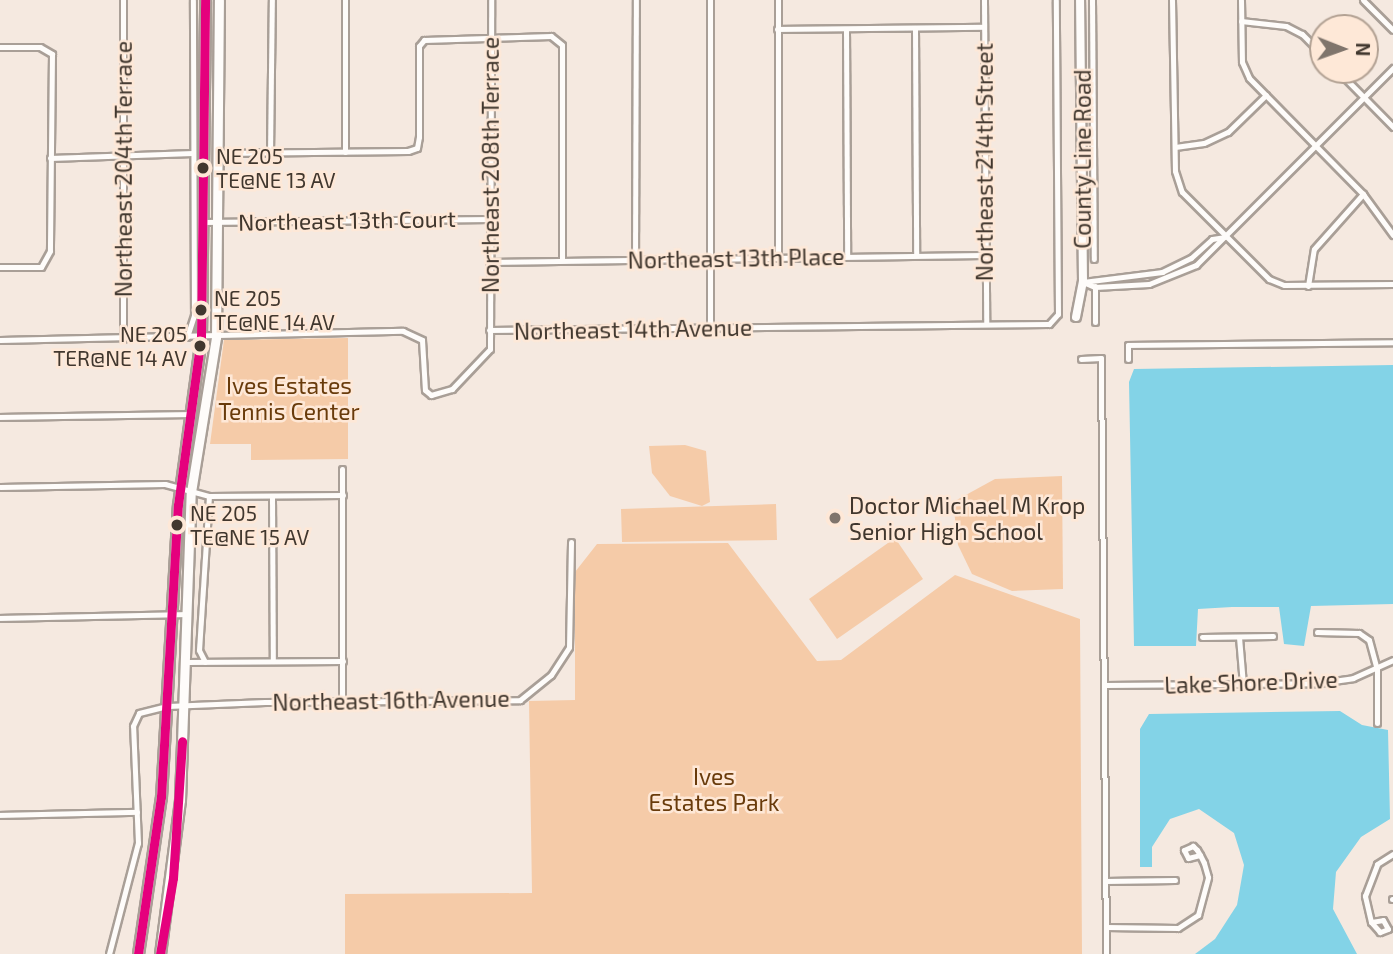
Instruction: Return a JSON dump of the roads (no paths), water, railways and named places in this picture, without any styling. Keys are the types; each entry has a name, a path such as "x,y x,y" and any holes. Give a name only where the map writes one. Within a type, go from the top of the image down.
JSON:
{"main road":[{"path":"138,954 155,855 168,706 180,489 201,337 205,222 205,0"},
{"path":"160,954 180,800 191,492 216,337 219,0"}],"street":[{"name":"Northeast 204th Terrace","path":"123,0 123,339"},
{"path":"187,338 194,316 194,0"},
{"path":"271,153 272,0"},
{"path":"345,0 345,152"},
{"name":"Northeast 208th Terrace","path":"489,330 491,0"},
{"path":"635,259 636,0"},
{"path":"710,0 710,328"},
{"path":"778,0 778,257"},
{"name":"Northeast 214th Street","path":"984,0 983,255 986,324"},
{"name":"Northeast 14th Avenue","path":"0,340 187,338 403,331 422,340 422,383 431,395 452,389 474,371 490,349 489,330 1042,325 1058,314 1056,0"},
{"name":"County Line Road","path":"1076,317 1083,282 1080,0"},
{"path":"1092,0 1094,259"},
{"path":"1172,0 1175,171 1182,192 1224,237 1269,279 1308,286 1393,284"},
{"path":"1241,0 1245,71 1363,194 1393,235"},
{"path":"1363,0 1393,30"},
{"path":"1241,21 1286,26 1309,41"},
{"path":"777,29 984,27"},
{"path":"915,28 916,254"},
{"path":"846,29 847,256"},
{"path":"219,153 408,151 416,148 419,137 419,46 434,37 551,36 562,45 562,260"},
{"path":"0,47 40,47 52,54 50,251 41,267 0,267"},
{"path":"1083,282 1095,287 1165,281 1196,265 1393,68"},
{"path":"1351,84 1393,127"},
{"path":"1175,147 1204,143 1228,132 1266,95"},
{"path":"50,158 193,153"},
{"path":"1308,286 1314,249 1363,194"},
{"name":"Northeast 13th Court","path":"205,222 489,219"},
{"path":"1083,282 1095,278 1162,272 1191,258 1212,239 1224,237"},
{"name":"Northeast 13th Place","path":"489,262 983,255"},
{"path":"1095,278 1095,322"},
{"path":"1128,359 1128,345 1393,342"},
{"path":"1081,359 1101,358 1106,954"},
{"path":"0,417 190,414"},
{"path":"342,469 342,702"},
{"path":"0,487 165,484 209,496 343,495"},
{"path":"205,662 199,650 209,496"},
{"path":"272,496 273,661"},
{"name":"Northeast 16th Avenue","path":"168,706 342,702 507,703 531,694 551,675 569,647 571,542"},
{"path":"0,618 187,614"},
{"path":"1317,632 1360,633 1372,647 1377,669 1377,723"},
{"path":"1202,638 1273,636"},
{"path":"1239,637 1243,685"},
{"name":"Lake Shore Drive","path":"1105,685 1319,683 1377,669 1393,660"},
{"path":"186,662 343,661"},
{"path":"109,954 134,869 137,812 133,726 144,711 168,706"},
{"path":"0,815 137,812"},
{"path":"1371,922 1365,896 1368,880 1377,864 1393,854"},
{"path":"1106,927 1178,928 1198,915 1208,877 1200,855"},
{"path":"1105,881 1175,880"}],"water":[{"path":"1393,365 1393,604 1311,606 1304,646 1284,644 1279,607 1232,607 1198,609 1196,646 1134,646 1129,382 1134,369"},
{"path":"1340,711 1362,725 1388,730 1390,819 1361,837 1336,872 1333,909 1357,954 1195,954 1215,939 1237,905 1244,865 1234,833 1199,809 1170,819 1152,847 1152,867 1140,867 1140,729 1149,714"}],"place":[{"name":"NE 205 TE@NE 13 AV","path":"203,168"},
{"name":"NE 205 TE@NE 14 AV","path":"201,310"},
{"name":"NE 205 TER@NE 14 AV","path":"200,346"},
{"name":"Doctor Michael M Krop Senior High School","path":"835,518"},
{"name":"NE 205 TE@NE 15 AV","path":"177,525"}],"park label":[{"name":"Ives Estates Tennis Center","path":"289,398"},
{"name":"Ives Estates Park","path":"714,789"}]}
